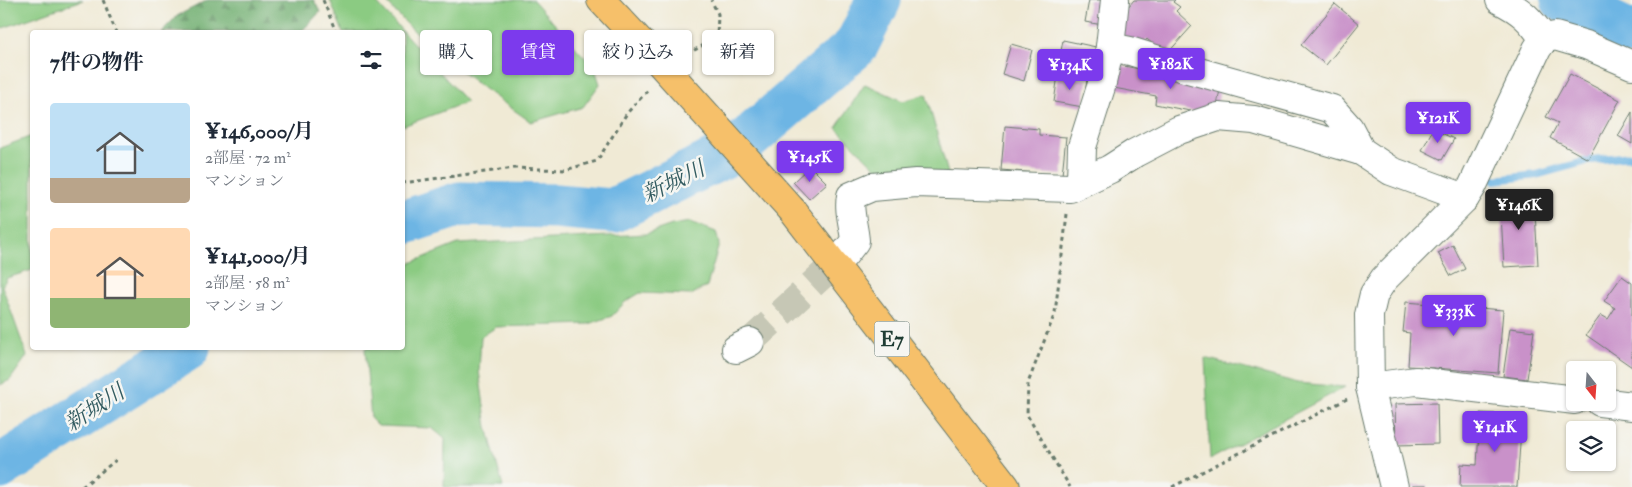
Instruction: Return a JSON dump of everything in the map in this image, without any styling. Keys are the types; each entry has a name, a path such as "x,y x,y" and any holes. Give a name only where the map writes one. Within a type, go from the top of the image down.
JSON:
{"highway":[{"name":"E7","path":"601,0 792,210 999,478"}],"street":[{"path":"1076,185 1082,147 1101,87 1110,47 1115,0"},
{"path":"1500,0 1519,10 1534,25 1544,39"},
{"path":"1394,487 1370,388 1369,315 1374,294 1384,279 1466,198 1544,39 1555,36 1586,45 1632,65"},
{"path":"1110,47 1332,108 1349,128 1361,151"},
{"path":"844,255 855,241 854,226 849,207 851,196 872,187 916,183 1076,185 1110,169 1135,153 1179,130 1218,117 1254,120 1361,151 1391,171 1466,198"},
{"path":"1370,388 1416,381 1566,399"},
{"path":"1616,404 1632,406"}],"path":[{"path":"103,0 115,30"},
{"path":"323,0 335,30"},
{"path":"692,51 717,38 718,14 711,0"},
{"path":"405,183 515,168 564,170 597,161 627,113 653,86"},
{"path":"1070,487 1027,415 1028,383 1055,312 1076,185"},
{"path":"1172,487 1370,388"},
{"path":"82,487 116,460"}],"green space":[{"path":"0,0 83,0 0,29"},
{"path":"208,0 314,0 320,12 303,30 163,30 177,16"},
{"path":"330,0 374,0 401,30 342,30"},
{"path":"385,0 533,0 560,30 502,30 502,75 574,75 574,46 584,57 584,75 597,75 600,84 583,107 531,122 466,75 492,75 492,30 420,30 420,37"},
{"path":"405,34 420,50 420,75 442,75 467,102 405,125"},
{"path":"865,84 903,101 926,94 949,177 886,178 836,128"},
{"path":"30,137 30,271 7,278 2,286 27,356 10,380 0,385 0,148"},
{"path":"690,222 716,232 719,244 707,286 691,295 640,293 625,302 612,316 589,324 496,327 481,337 479,371 487,427 503,487 444,487 445,439 432,428 378,426 371,419 365,350 405,350 405,265 458,244 646,234 672,225"},
{"path":"1205,358 1298,383 1345,387 1210,459"}],"building":[{"path":"1089,0 1108,0 1103,25 1085,22"},
{"path":"1134,0 1175,0 1173,2 1180,7 1176,11 1192,26 1166,55 1147,39 1139,48 1115,28 1122,14"},
{"path":"1335,4 1359,24 1326,65 1301,45"},
{"path":"1063,40 1096,47 1091,75 1058,68"},
{"path":"1011,44 1032,50 1024,81 1002,74"},
{"path":"1118,65 1221,84 1215,116 1155,104 1156,96 1114,88"},
{"path":"1570,74 1620,100 1588,159 1550,138 1558,123 1546,117"},
{"path":"1058,75 1087,80 1083,107 1054,102"},
{"path":"1632,112 1632,144 1618,136"},
{"path":"1005,126 1039,129 1039,135 1066,137 1062,175 1001,170"},
{"path":"1433,129 1454,139 1442,160 1422,150"},
{"path":"810,166 827,183 809,199 793,182"},
{"path":"1534,194 1538,265 1504,267 1500,197"},
{"path":"1453,245 1465,269 1451,276 1438,253"},
{"path":"1622,276 1632,283 1632,367 1586,335 1601,315 1608,319 1615,308 1604,301"},
{"path":"1406,302 1503,310 1498,373 1408,366 1410,333 1403,332"},
{"path":"1510,328 1534,331 1527,379 1503,376"},
{"path":"1437,403 1438,444 1396,445 1395,404"},
{"path":"1480,413 1522,415 1517,487 1460,487 1461,464 1477,465"},
{"path":"1413,485 1427,485 1427,487 1413,487"}],"waterway":[{"name":"新城川","path":"405,222 460,204 556,206 612,211 734,151 856,46 879,0"},
{"name":"新城川","path":"1563,0 1632,33"},
{"path":"1495,180 1536,175 1591,160 1632,156"},
{"name":"新城川","path":"0,467 185,350"}],"tunnel":[{"path":"750,342 844,255"}]}
